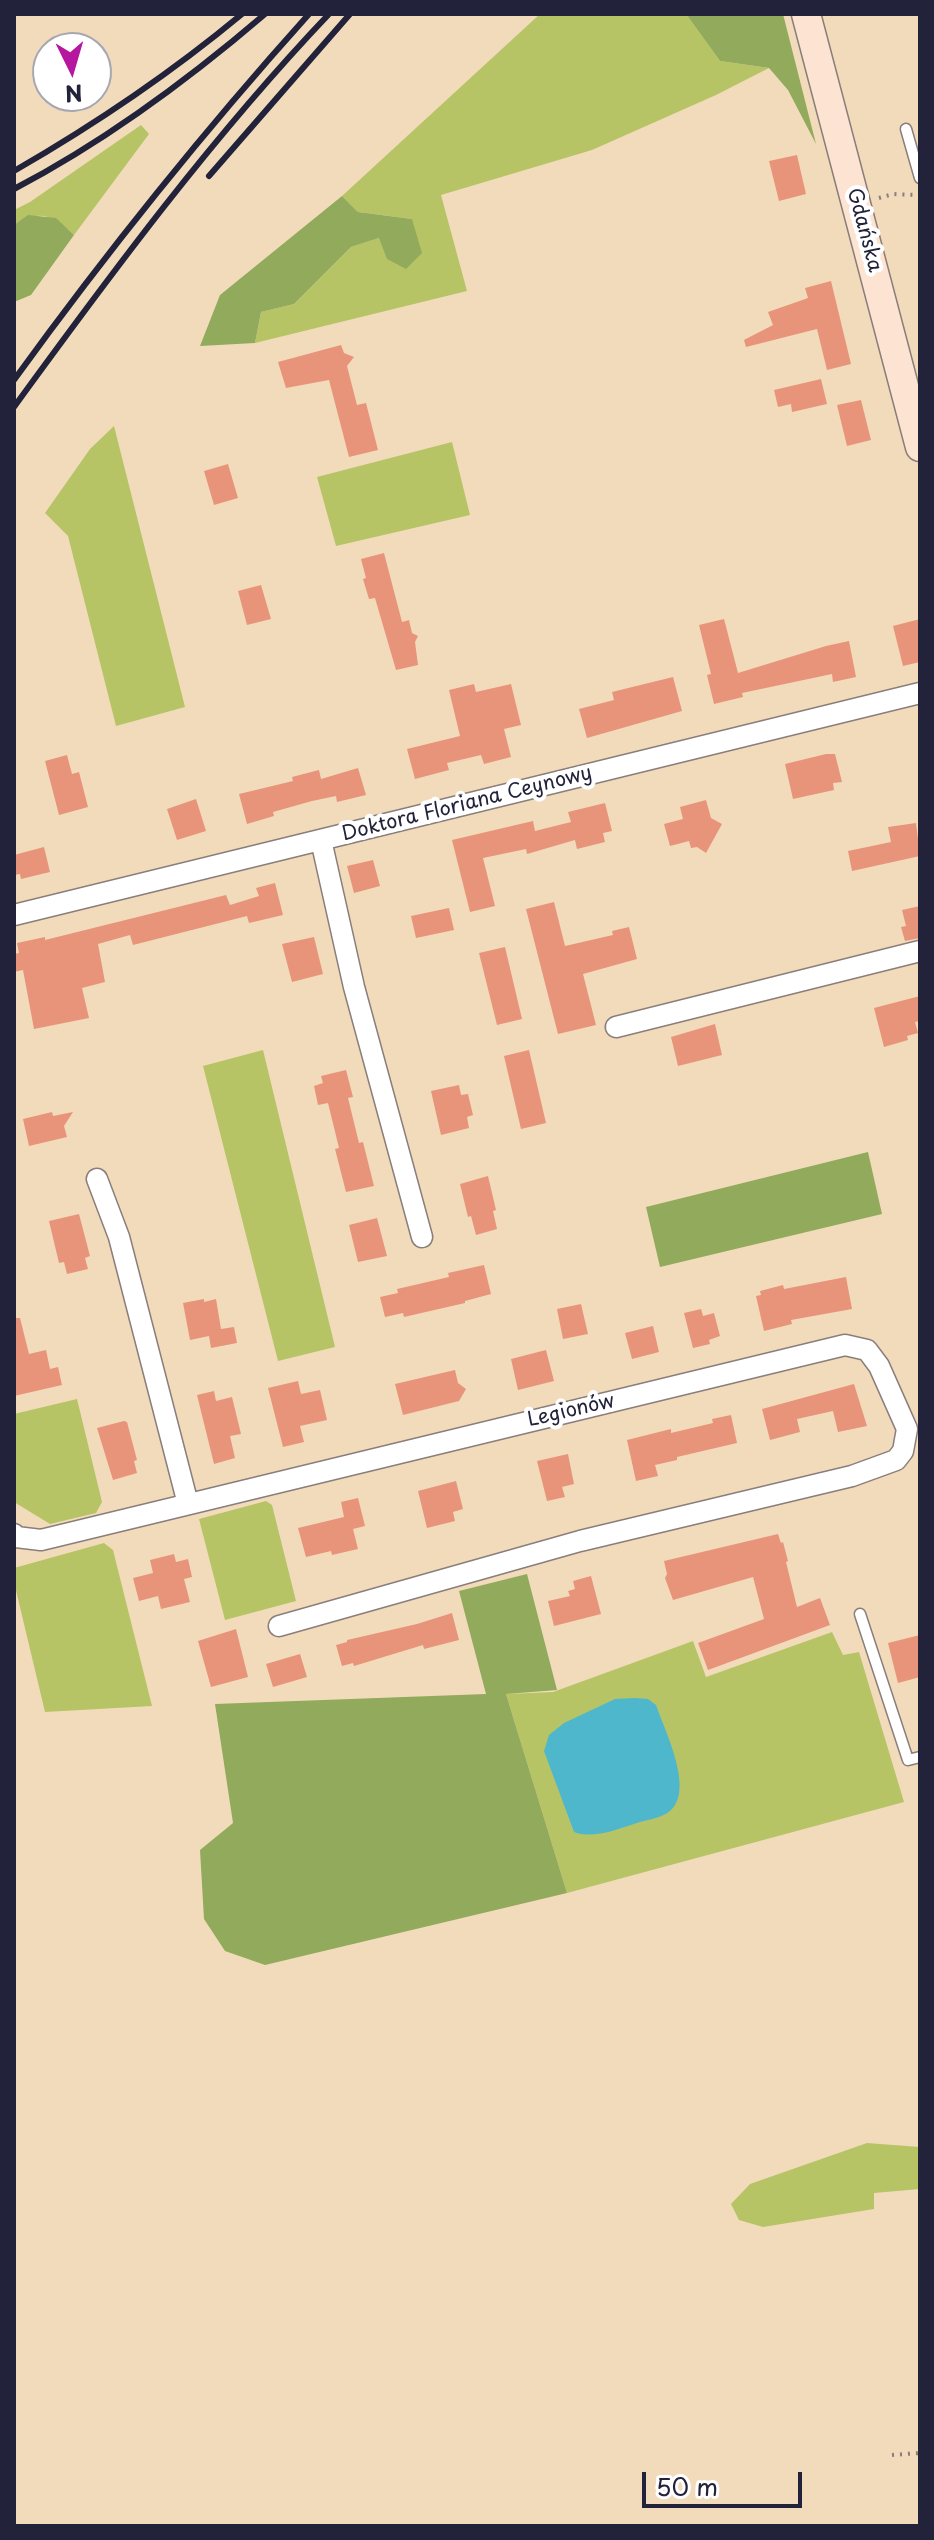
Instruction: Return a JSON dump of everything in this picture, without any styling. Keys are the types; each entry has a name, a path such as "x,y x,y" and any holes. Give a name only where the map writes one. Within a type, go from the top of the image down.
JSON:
{"main road":[{"name":"Gdańska","path":"806,14 920,447"}],"street":[{"name":"Doktora Floriana Ceynowy","path":"14,915 920,693"},
{"path":"321,840 354,987 422,1237"},
{"path":"616,1027 920,951"},
{"path":"97,1179 119,1237 188,1504"},
{"name":"Legionów","path":"14,1534 16,1537 41,1540 845,1345 867,1350 913,1427 896,1460 852,1476 580,1541 279,1626"}],"lane":[{"path":"906,129 920,178"},
{"path":"860,1614 908,1760 920,1757"}],"path":[{"path":"873,200 893,194 920,195"},
{"path":"892,2455 920,2453"}],"green space":[{"path":"540,14 686,14 720,61 769,68 592,150 441,195 467,291 255,343 261,312 294,304 351,247 379,238 412,219 358,212 342,196"},
{"path":"686,14 783,14 816,144 788,90 769,68 720,61"},
{"path":"141,125 149,134 74,235 46,216 31,217 14,225 14,210"},
{"path":"342,196 358,212 412,219 422,253 406,269 387,259 379,238 351,247 294,304 261,312 255,343 200,346 220,295"},
{"path":"28,215 56,218 74,235 31,295 14,302 14,225"},
{"path":"114,426 185,707 116,726 68,536 45,513 90,449"},
{"path":"452,442 470,515 336,546 317,477"},
{"path":"263,1050 335,1347 278,1361 203,1066"},
{"path":"868,1152 882,1214 660,1267 646,1207"},
{"path":"77,1399 102,1502 96,1513 50,1524 14,1502 14,1414"},
{"path":"266,1501 272,1505 296,1601 225,1620 199,1519"},
{"path":"104,1543 113,1550 152,1706 45,1712 14,1582 14,1568"},
{"path":"527,1574 557,1690 506,1694 567,1893 265,1965 225,1951 204,1919 200,1850 233,1823 215,1704 486,1694 459,1591"},
{"path":"832,1632 843,1655 859,1652 904,1802 567,1893 506,1694 553,1692 693,1641 706,1677"},
{"path":"867,2143 920,2147 920,2189 874,2193 874,2209 763,2227 739,2220 731,2204 750,2184"}],"water":[{"path":"615,1699 648,1699 656,1705 676,1760 680,1789 677,1801 663,1815 619,1829 596,1834 574,1832 544,1751 549,1735 564,1723"}],"building":[{"path":"797,155 806,194 779,201 769,161"},
{"path":"831,281 851,364 827,370 817,329 746,347 744,340 773,325 768,312 808,298 805,288"},
{"path":"341,345 344,353 354,357 347,366 357,405 366,403 378,450 349,457 329,380 286,388 278,362"},
{"path":"821,379 827,404 792,412 791,404 778,407 774,390"},
{"path":"861,400 871,440 847,446 837,405"},
{"path":"228,464 238,498 214,505 204,471"},
{"path":"384,553 402,622 409,620 412,633 418,636 415,642 418,665 396,670 375,598 369,599 363,579 366,578 361,559"},
{"path":"261,585 271,619 247,625 238,591"},
{"path":"724,619 738,673 849,641 856,677 833,682 832,674 742,693 743,697 714,704 707,675 711,674 699,625"},
{"path":"920,619 920,662 903,666 893,626"},
{"path":"673,677 682,711 587,738 579,709 614,700 612,692"},
{"path":"474,684 476,692 511,684 521,725 504,729 511,757 484,764 481,755 447,763 449,770 415,779 407,749 460,736 449,690"},
{"path":"835,754 842,782 833,783 834,790 793,799 785,764"},
{"path":"67,755 72,774 79,772 88,807 59,815 45,761"},
{"path":"358,768 366,795 337,802 336,796 312,801 273,812 274,816 247,824 239,794 293,781 292,777 319,770 321,779"},
{"path":"196,799 206,831 177,840 167,809"},
{"path":"706,800 711,818 722,824 706,853 697,847 691,848 689,841 670,846 664,824 683,819 680,807"},
{"path":"605,803 612,831 603,833 605,842 577,849 575,840 527,854 526,849 483,858 495,906 470,912 452,840 533,821 535,831 571,822 568,812"},
{"path":"916,823 920,856 852,871 848,851 891,842 888,827"},
{"path":"44,847 50,872 21,879 20,874 14,875 14,855"},
{"path":"373,860 380,886 354,893 347,866"},
{"path":"275,883 283,915 249,923 247,916 133,945 130,935 98,944 105,982 82,988 89,1018 34,1029 23,970 14,972 14,954 19,953 17,943 45,937 45,940 226,895 230,905 259,896 256,888"},
{"path":"554,902 565,946 613,935 612,931 629,927 637,959 583,974 596,1025 558,1034 526,909"},
{"path":"920,906 920,938 905,941 901,927 906,926 902,910"},
{"path":"449,908 454,930 416,938 411,916"},
{"path":"314,937 323,974 292,982 282,944"},
{"path":"505,947 522,1019 497,1025 479,953"},
{"path":"920,996 920,1021 915,1022 918,1033 907,1036 908,1040 884,1047 874,1008"},
{"path":"715,1024 722,1055 678,1066 671,1037"},
{"path":"529,1050 546,1123 521,1129 504,1056"},
{"path":"346,1070 353,1097 348,1098 374,1186 346,1192 328,1103 318,1105 314,1086 323,1083 321,1076"},
{"path":"459,1085 461,1095 468,1094 473,1115 467,1117 469,1128 441,1135 431,1091"},
{"path":"52,1112 53,1116 73,1112 64,1126 67,1137 29,1146 23,1119"},
{"path":"488,1176 497,1229 476,1235 460,1184"},
{"path":"79,1214 90,1256 85,1258 88,1269 67,1274 64,1262 59,1263 49,1221"},
{"path":"377,1218 387,1256 358,1262 349,1225"},
{"path":"484,1265 491,1294 404,1317 403,1313 385,1317 380,1297 398,1293 397,1289 449,1277 448,1273"},
{"path":"846,1277 852,1309 791,1320 792,1324 764,1331 756,1296 761,1295 760,1291"},
{"path":"204,1299 204,1302 216,1299 221,1329 234,1327 237,1343 211,1348 209,1336 190,1340 183,1303"},
{"path":"581,1304 588,1334 563,1339 557,1309"},
{"path":"701,1309 703,1316 714,1313 720,1336 709,1340 710,1344 693,1348 684,1313"},
{"path":"14,1318 20,1318 29,1354 46,1350 50,1369 58,1367 62,1385 14,1396"},
{"path":"653,1326 659,1352 632,1359 625,1333"},
{"path":"546,1350 554,1381 518,1390 511,1359"},
{"path":"455,1370 458,1383 466,1389 459,1401 403,1415 395,1384"},
{"path":"298,1381 301,1394 320,1390 327,1420 300,1426 304,1442 283,1447 268,1388"},
{"path":"854,1384 867,1426 838,1432 833,1411 797,1419 800,1432 770,1440 762,1409"},
{"path":"214,1391 216,1401 232,1397 241,1434 230,1436 235,1458 214,1464 197,1395"},
{"path":"731,1415 737,1443 655,1465 658,1476 636,1481 627,1440 713,1423 712,1419"},
{"path":"127,1422 137,1460 134,1461 137,1473 113,1480 97,1428"},
{"path":"568,1454 574,1484 562,1487 565,1497 547,1501 537,1461"},
{"path":"456,1481 463,1509 453,1512 455,1521 427,1528 418,1491"},
{"path":"358,1498 365,1526 353,1529 358,1549 306,1557 298,1528 344,1517 341,1502"},
{"path":"778,1534 788,1561 797,1607 820,1598 830,1625 708,1670 698,1643 764,1619 753,1577 673,1600 665,1578 664,1561"},
{"path":"174,1554 176,1562 188,1559 192,1577 184,1579 190,1602 161,1609 158,1596 139,1601 133,1578 153,1573 150,1560"},
{"path":"591,1576 601,1614 554,1626 548,1601 570,1596 568,1591 575,1589 573,1581"},
{"path":"452,1613 459,1640 424,1649 423,1645 354,1666 353,1663 342,1666 336,1645"},
{"path":"236,1629 248,1677 211,1687 198,1641"},
{"path":"920,1635 920,1677 898,1683 888,1643"},
{"path":"300,1654 307,1677 273,1687 266,1664"}],"railway":[{"path":"14,171 131,97 242,14"},
{"path":"14,189 144,109 265,14"},
{"path":"14,380 157,193 309,14"},
{"path":"14,407 204,156 329,14"},
{"path":"209,176 350,14"}]}
